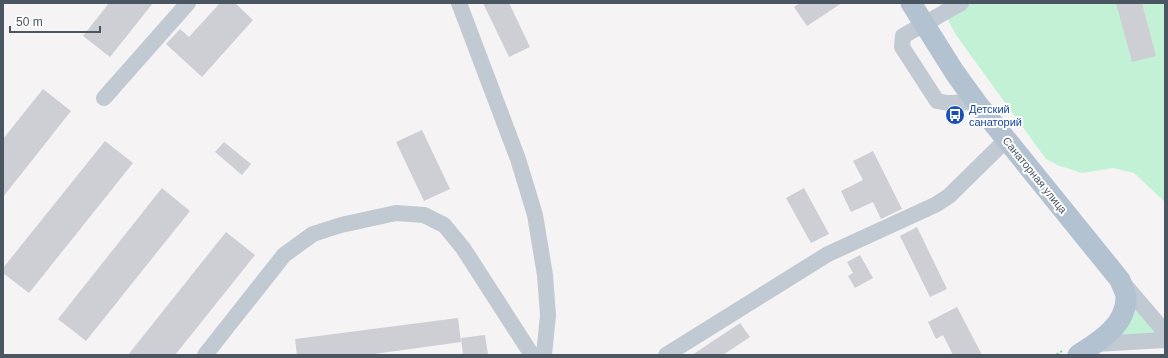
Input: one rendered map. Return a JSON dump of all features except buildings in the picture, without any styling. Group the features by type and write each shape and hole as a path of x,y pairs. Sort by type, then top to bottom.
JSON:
{"main road":[{"name":"Санаторная улица","path":"911,3 955,73 976,102 1120,280 1126,297 1123,314 1112,330 1083,350"}],"street":[{"path":"104,98 188,3"},
{"path":"459,3 518,159 535,215 545,275 548,315 544,355"},
{"path":"961,3 903,36 902,48 937,101 948,103 976,102"},
{"path":"666,355 828,254 935,205 949,196 1007,139"},
{"path":"205,355 284,255 313,234 341,225 396,213 424,215 444,225 463,248 532,355"},
{"path":"1120,280 1165,332"},
{"path":"1083,350 1165,340"}],"path":[{"path":"1056,355 1083,350"}],"green space":[{"path":"939,3 1165,3 1165,202 1134,173 1113,168 1082,173 1057,165 1046,159 956,35"},
{"path":"1135,307 1156,333 1120,335"}],"place":[{"name":"Детский санаторий","path":"955,115"}]}
